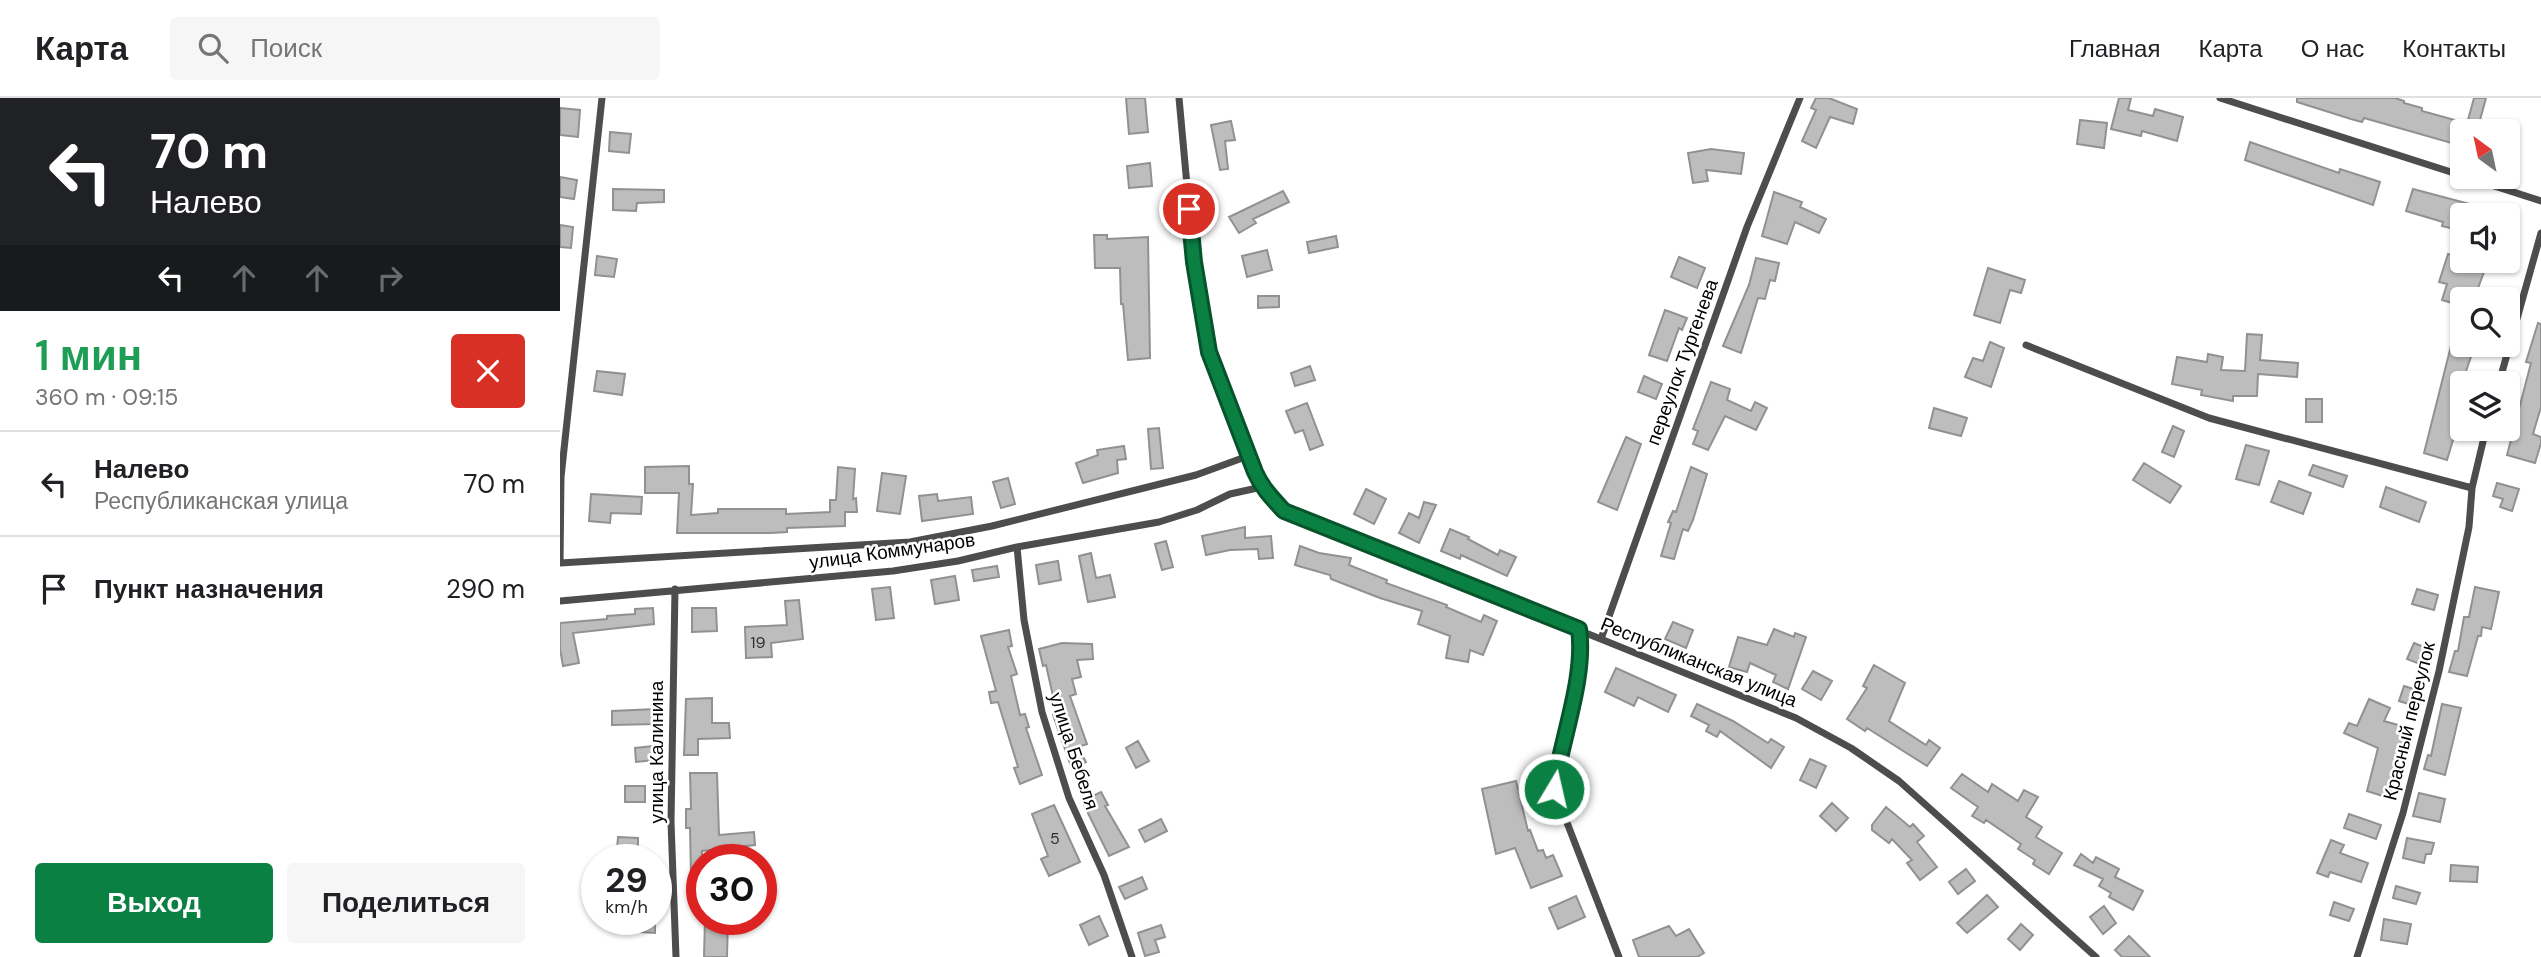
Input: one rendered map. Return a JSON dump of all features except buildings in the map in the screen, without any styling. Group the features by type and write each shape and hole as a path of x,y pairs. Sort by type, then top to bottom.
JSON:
{"street":[{"path":"560,563 561,477 602,98"},
{"name":"Республиканская улица","path":"1179,98 1194,262 1209,352 1262,487 1284,511 1796,718 1851,748 1899,781 2096,957"},
{"name":"переулок Тургенева","path":"1601,639 1747,227 1800,98"},
{"path":"2220,98 2541,201"},
{"path":"2502,371 2541,233"},
{"path":"2026,345 2209,418 2472,488"},
{"name":"Красный переулок","path":"2357,957 2403,813 2439,671 2469,527 2472,488 2483,441"},
{"name":"улица Коммунаров","path":"560,563 910,542 992,526 1196,475 1248,456"},
{"name":"улица Коммунаров","path":"560,601 893,571 958,561 1017,547 1159,522 1197,510 1230,494 1262,487"},
{"name":"улица Бебеля","path":"1017,547 1024,620 1042,712 1069,798 1104,875 1132,957"},
{"name":"улица Калинина","path":"675,589 671,821 676,957"},
{"path":"1579,629 1582,648 1559,752 1554,789 1619,957"}],"route":[{"path":"1189,209 1194,262 1209,352 1262,487 1284,511 1579,629 1582,648 1559,752 1554,789"}]}
